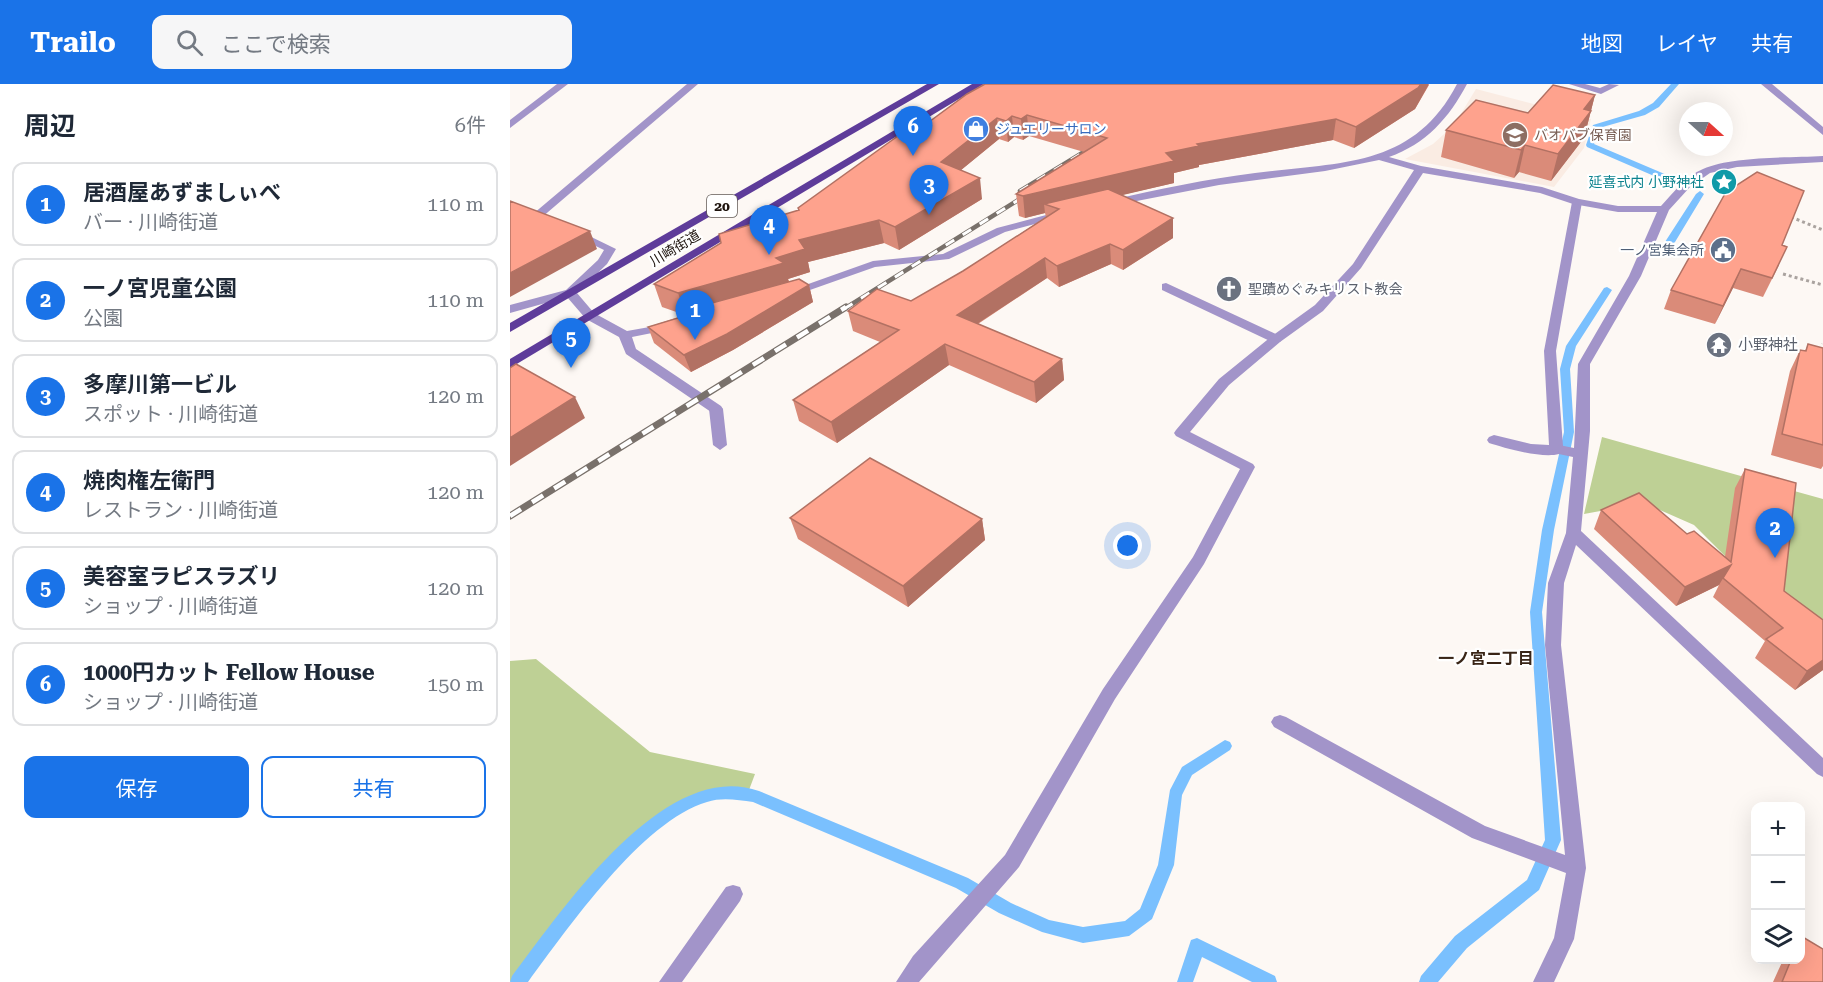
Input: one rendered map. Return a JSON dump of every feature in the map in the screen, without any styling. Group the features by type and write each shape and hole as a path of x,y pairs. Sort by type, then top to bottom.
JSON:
{"main road":[{"name":"川崎街道","path":"510,328 934,84"},
{"name":"川崎街道","path":"510,364 979,84"}],"street":[{"path":"510,125 563,84"},
{"path":"510,309 570,293 603,262 610,249 532,214 693,84"},
{"path":"1096,206 1178,187 1289,172 1342,168 1379,158 1434,126 1462,84"},
{"path":"1574,84 1601,91 1614,85"},
{"path":"1766,84 1823,132"},
{"path":"1379,158 1420,169 1542,190 1577,202 1618,209 1664,209"},
{"path":"1543,982 1564,939 1576,868 1553,645 1556,582 1573,533 1584,364 1635,276 1664,209 1686,185 1707,171 1737,164 1823,159"},
{"path":"906,982 920,963 1012,861 1109,694 1199,560 1248,467 1181,433 1224,382 1275,339 1319,308 1357,266 1420,169"},
{"path":"1558,449 1550,351 1577,202"},
{"path":"780,296 873,264 945,257 1001,230 1073,211"},
{"path":"1166,287 1275,339"},
{"path":"570,293 590,316 625,335 682,322"},
{"path":"625,335 630,351 716,409 720,445"},
{"path":"1494,440 1531,449 1558,449 1579,454"},
{"path":"1573,533 1823,769"},
{"path":"1280,722 1479,832 1576,868"},
{"path":"669,982 733,894"}],"path":[{"path":"1781,212 1823,230"},
{"path":"1783,274 1823,285"},
{"path":"1821,355 1823,344"}],"shaded area":[{"name":"バオバブ保育園","path":"1476,89 1591,119 1584,148 1554,187 1405,159 1433,144 1454,125"}],"green space":[{"path":"1602,437 1823,499 1823,631 1760,591 1694,525 1644,503 1584,514"},
{"path":"536,659 650,752 755,774 749,790 718,788 688,798 658,815 610,858 510,982 510,661"}],"building":[{"path":"985,84 1421,84 1356,127 1336,119 1197,144 1199,146 1166,153 1174,161 1023,196 1016,194 1107,138 1027,115 1021,119 1012,116 1006,121 997,118 941,162 980,178 895,227 879,220 799,240 805,249 776,258 784,263 678,293 654,284 721,243 719,234 799,210 798,208 909,128 918,130 967,94"},
{"path":"1553,85 1595,95 1584,109 1591,111 1558,154 1525,145 1521,150 1446,130 1476,100 1528,113"},
{"path":"1757,172 1804,191 1782,245 1787,247 1772,278 1741,269 1723,306 1671,290 1726,192"},
{"path":"1108,189 1173,218 1123,250 1110,244 1057,266 1045,258 957,315 1062,359 1034,382 945,344 831,422 793,400 899,330 848,311 877,289 911,301 963,271 1059,209 1044,204"},
{"path":"510,201 590,231 510,273"},
{"path":"799,279 809,285 727,334 684,355 648,327 708,309 701,306"},
{"path":"1808,344 1823,348 1823,445 1782,434 1800,350 1806,351"},
{"path":"516,364 575,397 510,438 510,368"},
{"path":"870,458 982,519 903,586 790,518"},
{"path":"1745,469 1796,483 1784,591 1823,620 1823,660 1807,671 1766,639 1783,628 1723,578 1731,565 1685,587 1601,510 1639,493 1687,534 1694,531 1731,562"},
{"path":"1805,938 1823,949 1823,982 1782,982 1789,964 1805,964"}],"waterway":[{"path":"1664,177 1590,145 1596,127 1642,113 1656,105 1675,84"},
{"path":"1670,242 1700,194"},
{"path":"1427,982 1461,942 1533,885 1553,840 1536,612 1548,530 1569,432 1565,369 1571,346 1607,290"},
{"path":"518,982 577,904 627,848 653,825 679,807 704,796 716,794 754,796 962,883 1005,908 1048,927 1083,935 1129,928 1146,914 1166,865 1175,795 1187,771 1225,746"},
{"path":"1185,982 1197,946 1269,982"}],"railway":[{"path":"1020,191 1097,144"},
{"path":"844,309 1031,192"},
{"path":"510,516 846,307"}],"place":[{"name":"ジュエリーサロン","path":"976,129"},
{"name":"バオバブ保育園","path":"1515,135"},
{"name":"1000円カット Fellow House","path":"913,156"},
{"name":"延喜式内 小野神社","path":"1724,182"},
{"name":"多摩川第一ビル","path":"929,215"},
{"name":"一ノ宮集会所","path":"1723,250"},
{"name":"焼肉権左衛門","path":"769,255"},
{"name":"聖蹟めぐみキリスト教会","path":"1229,289"},
{"name":"居酒屋あずましぃべ","path":"695,340"},
{"name":"小野神社","path":"1719,345"},
{"name":"美容室ラピスラズリ","path":"571,368"},
{"name":"一ノ宮児童公園","path":"1775,558"}],"district":[{"name":"一ノ宮二丁目","path":"1486,658"}]}
